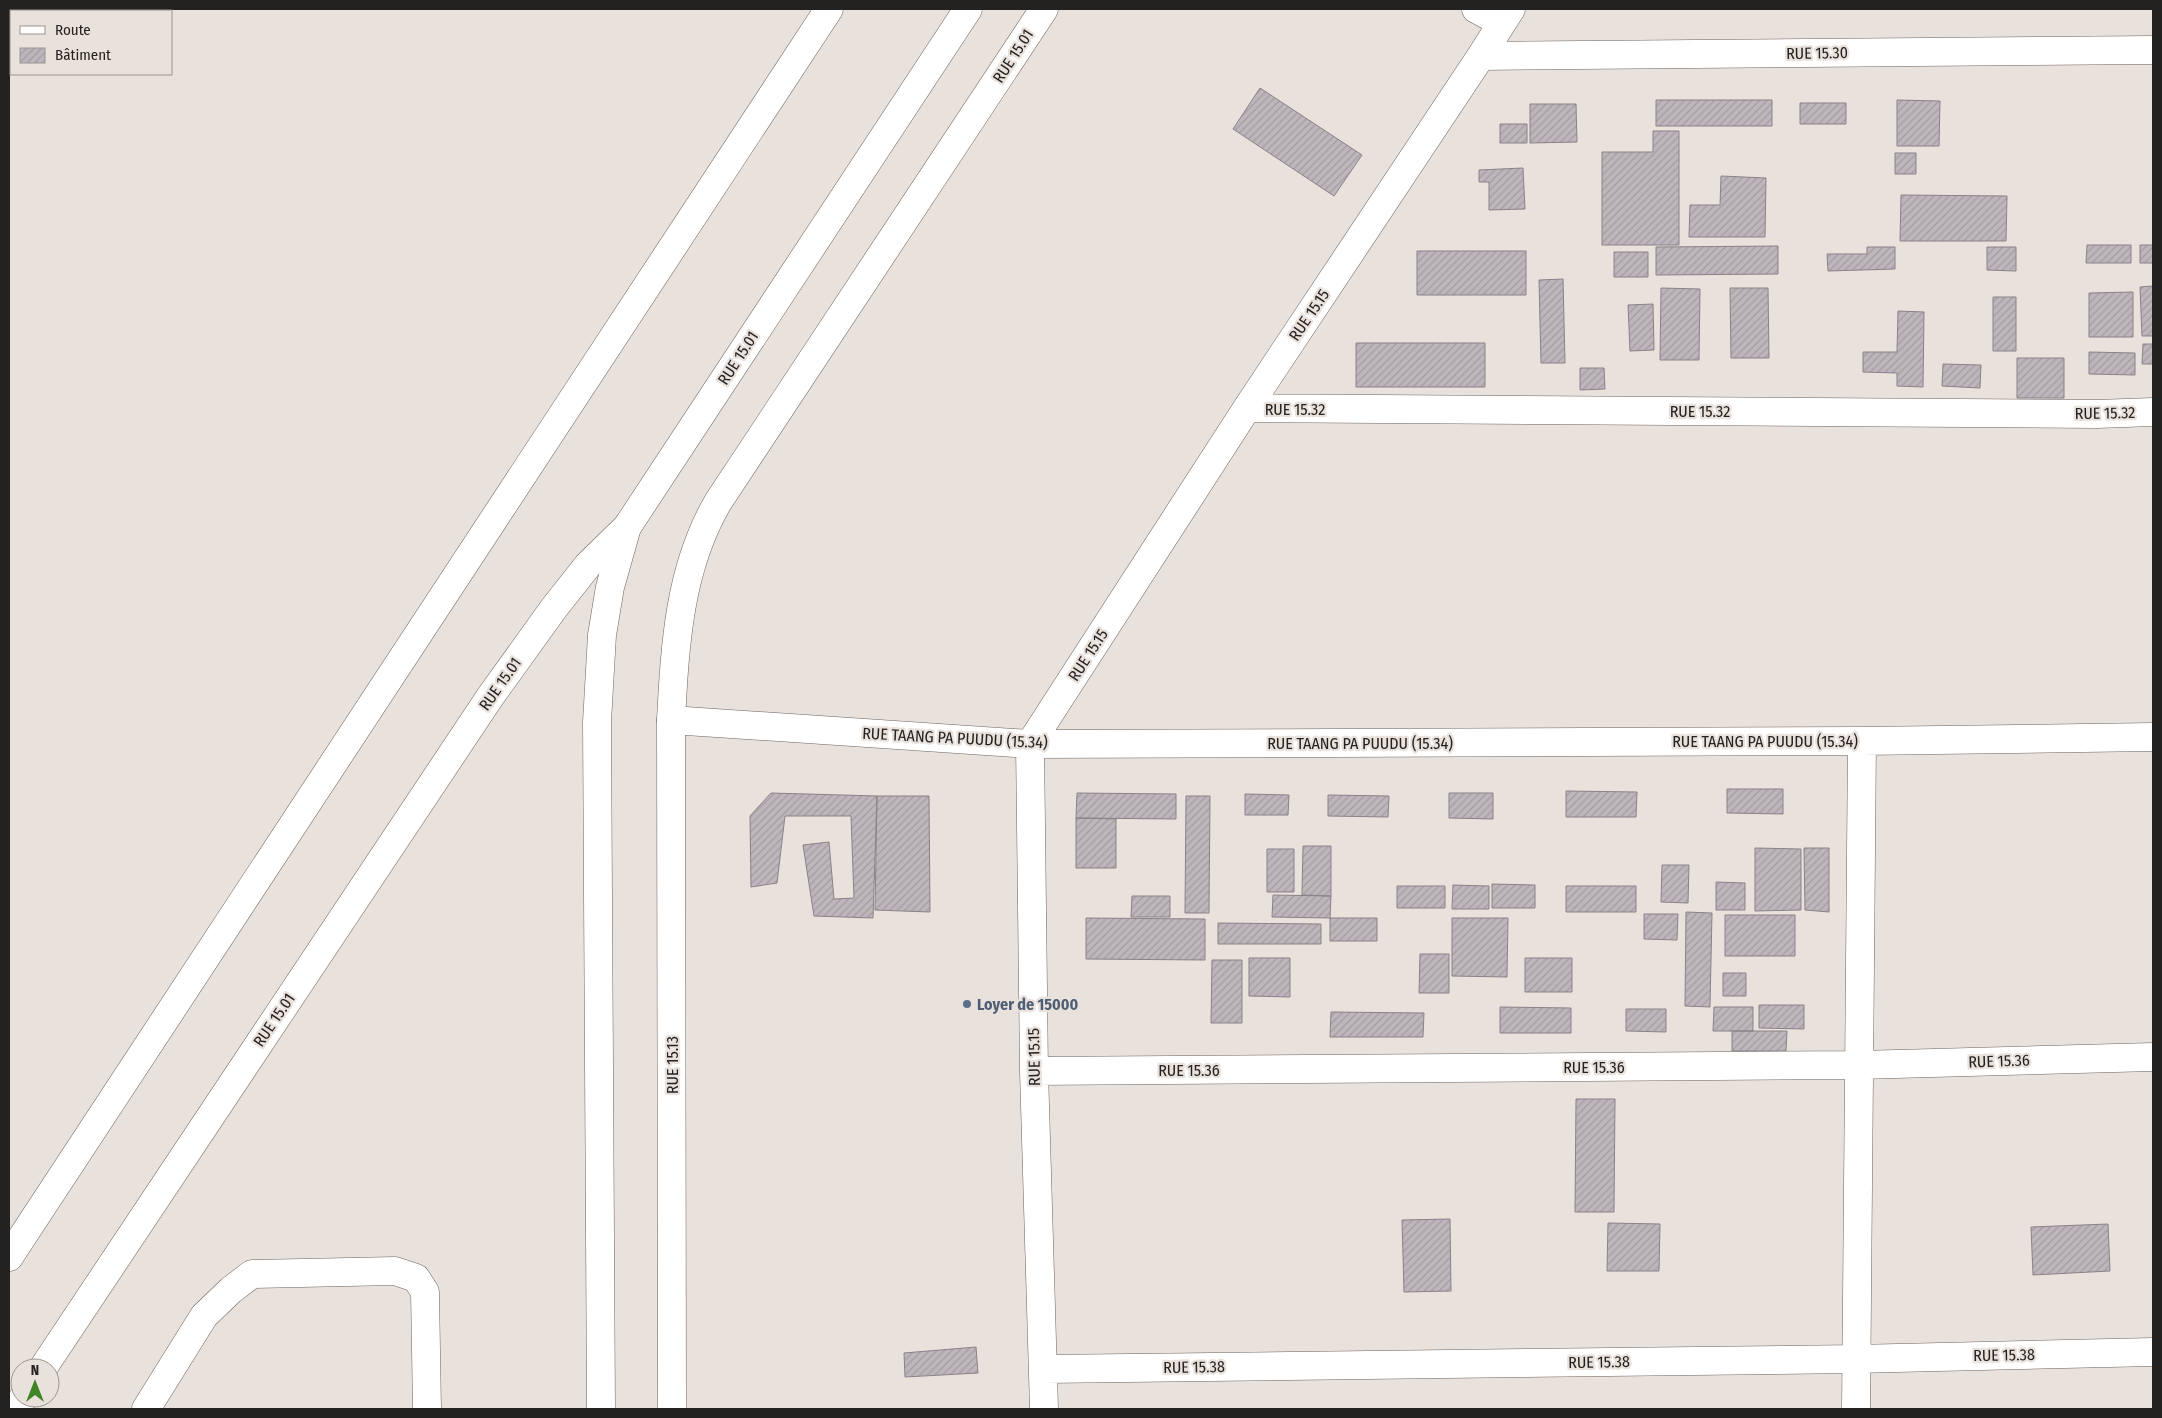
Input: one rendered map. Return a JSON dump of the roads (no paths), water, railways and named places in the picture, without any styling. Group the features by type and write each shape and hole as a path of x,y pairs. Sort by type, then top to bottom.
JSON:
{"street":[{"path":"9,1258 829,9"},
{"name":"RUE 15.01","path":"50,1358 490,697 554,608 588,565 627,527 968,9"},
{"name":"RUE 15.01","path":"671,720 678,617 696,550 706,523 718,502 1044,9"},
{"path":"1476,9 1506,16"},
{"name":"RUE 15.15","path":"1044,1409 1045,1368 1034,1071 1030,744 1247,408 1506,16"},
{"name":"RUE 15.30","path":"1481,56 2153,50"},
{"name":"RUE 15.32","path":"1247,408 2097,414 2153,412"},
{"path":"601,1409 597,722 602,635 610,587 627,527"},
{"name":"RUE TAANG PA PUUDU (15.34)","path":"671,720 1030,744 1862,741 2153,737"},
{"name":"RUE 15.13","path":"671,720 672,1409"},
{"path":"1856,1409 1862,741"},
{"name":"RUE 15.36","path":"1034,1071 1859,1065 2153,1057"},
{"path":"146,1409 204,1316 231,1290 252,1274 395,1271 416,1278 426,1292 427,1409"},
{"name":"RUE 15.38","path":"1045,1368 1855,1358 2153,1352"}],"place":[{"name":"Loyer de 15000","path":"967,1004"}]}
